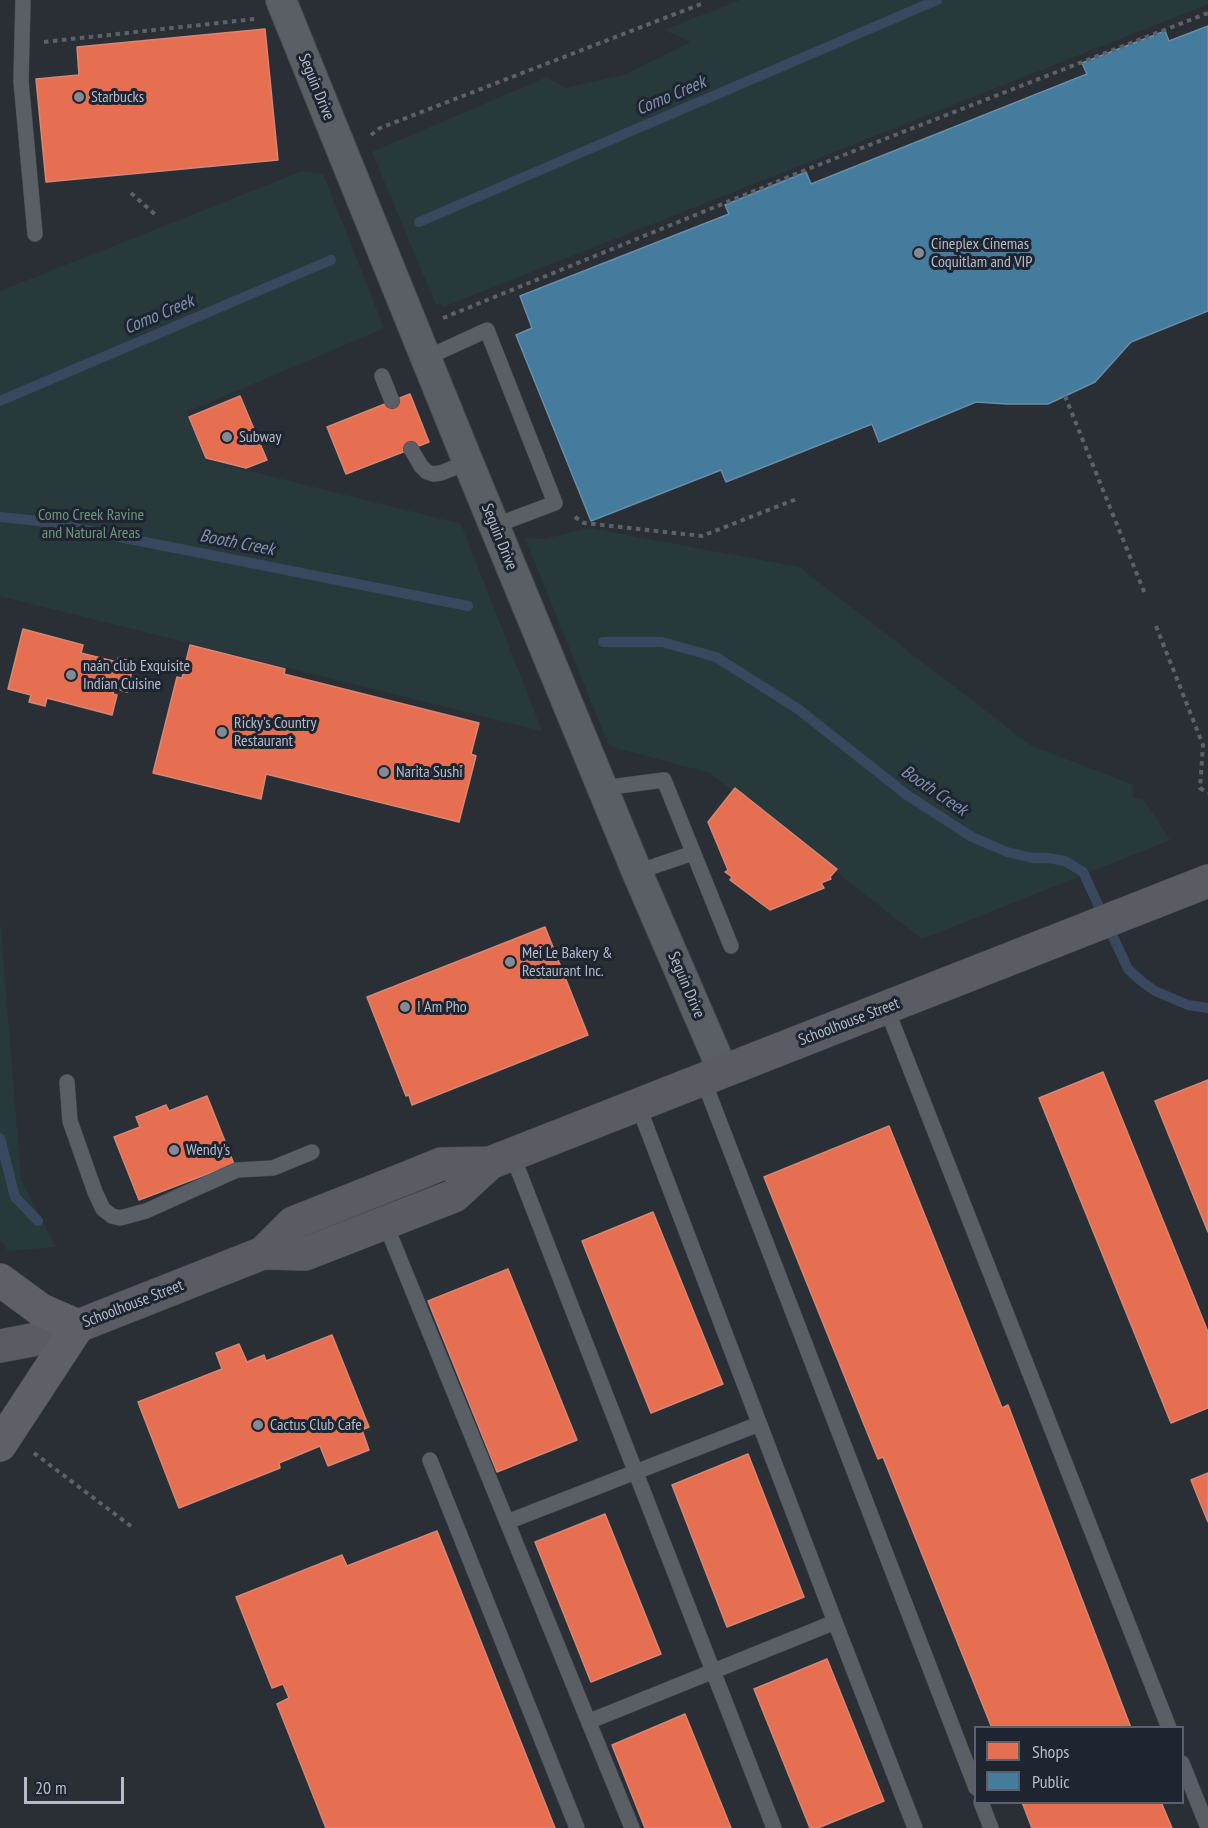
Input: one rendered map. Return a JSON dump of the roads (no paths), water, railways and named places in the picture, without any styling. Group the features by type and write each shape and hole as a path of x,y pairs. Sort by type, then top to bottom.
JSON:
{"main road":[{"name":"Schoolhouse Street","path":"263,1253 293,1223 441,1164 501,1158 1208,881"},
{"name":"Schoolhouse Street","path":"0,1346 32,1340 78,1326 263,1253 305,1254 454,1196 501,1158"},
{"path":"0,1280 41,1310 78,1326 14,1447"}],"street":[{"name":"Seguin Drive","path":"271,9 415,330 637,872 713,1075"}],"lane":[{"path":"23,0 21,81 35,234"},
{"path":"426,358 487,330 555,503 494,525"},
{"path":"382,376 392,401"},
{"path":"411,449 421,466 432,474 441,473 468,462"},
{"path":"603,788 664,780 730,946"},
{"path":"637,872 693,853"},
{"path":"886,1007 1168,1726"},
{"path":"713,1075 974,1785"},
{"path":"67,1082 70,1121 95,1192 103,1209 120,1218 146,1210 237,1170 273,1167 312,1152"},
{"path":"638,1105 912,1827"},
{"path":"501,1158 636,1472 774,1828"},
{"path":"385,1223 632,1828"},
{"path":"507,1522 759,1424"},
{"path":"430,1460 577,1828"},
{"path":"590,1721 835,1622"},
{"path":"1184,1768 1208,1828"},
{"path":"981,1804 991,1828"}],"waterway":[{"name":"Como Creek","path":"419,222 937,0"},
{"name":"Como Creek","path":"0,401 331,260"},
{"name":"Booth Creek","path":"0,517 39,521 468,606"},
{"name":"Booth Creek","path":"603,642 662,642 716,657 798,709 907,795 972,837 1007,852 1033,858 1065,861 1083,872 1128,969 1155,991 1188,1005 1208,1008"},
{"path":"0,1138 15,1197 38,1221"}],"place":[{"name":"Starbucks","path":"79,97"},
{"name":"Cineplex Cinemas Coquitlam and VIP","path":"919,253"},
{"name":"Subway","path":"227,437"},
{"name":"naán club Exquisite Indian Cuisine","path":"71,675"},
{"name":"Ricky's Country Restaurant","path":"222,732"},
{"name":"Narita Sushi","path":"384,772"},
{"name":"Mei Le Bakery & Restaurant Inc.","path":"510,962"},
{"name":"I Am Pho","path":"405,1007"},
{"name":"Wendy's","path":"174,1150"},
{"name":"Cactus Club Cafe","path":"258,1425"}],"park label":[{"name":"Como Creek Ravine and Natural Areas","path":"91,524"}]}
